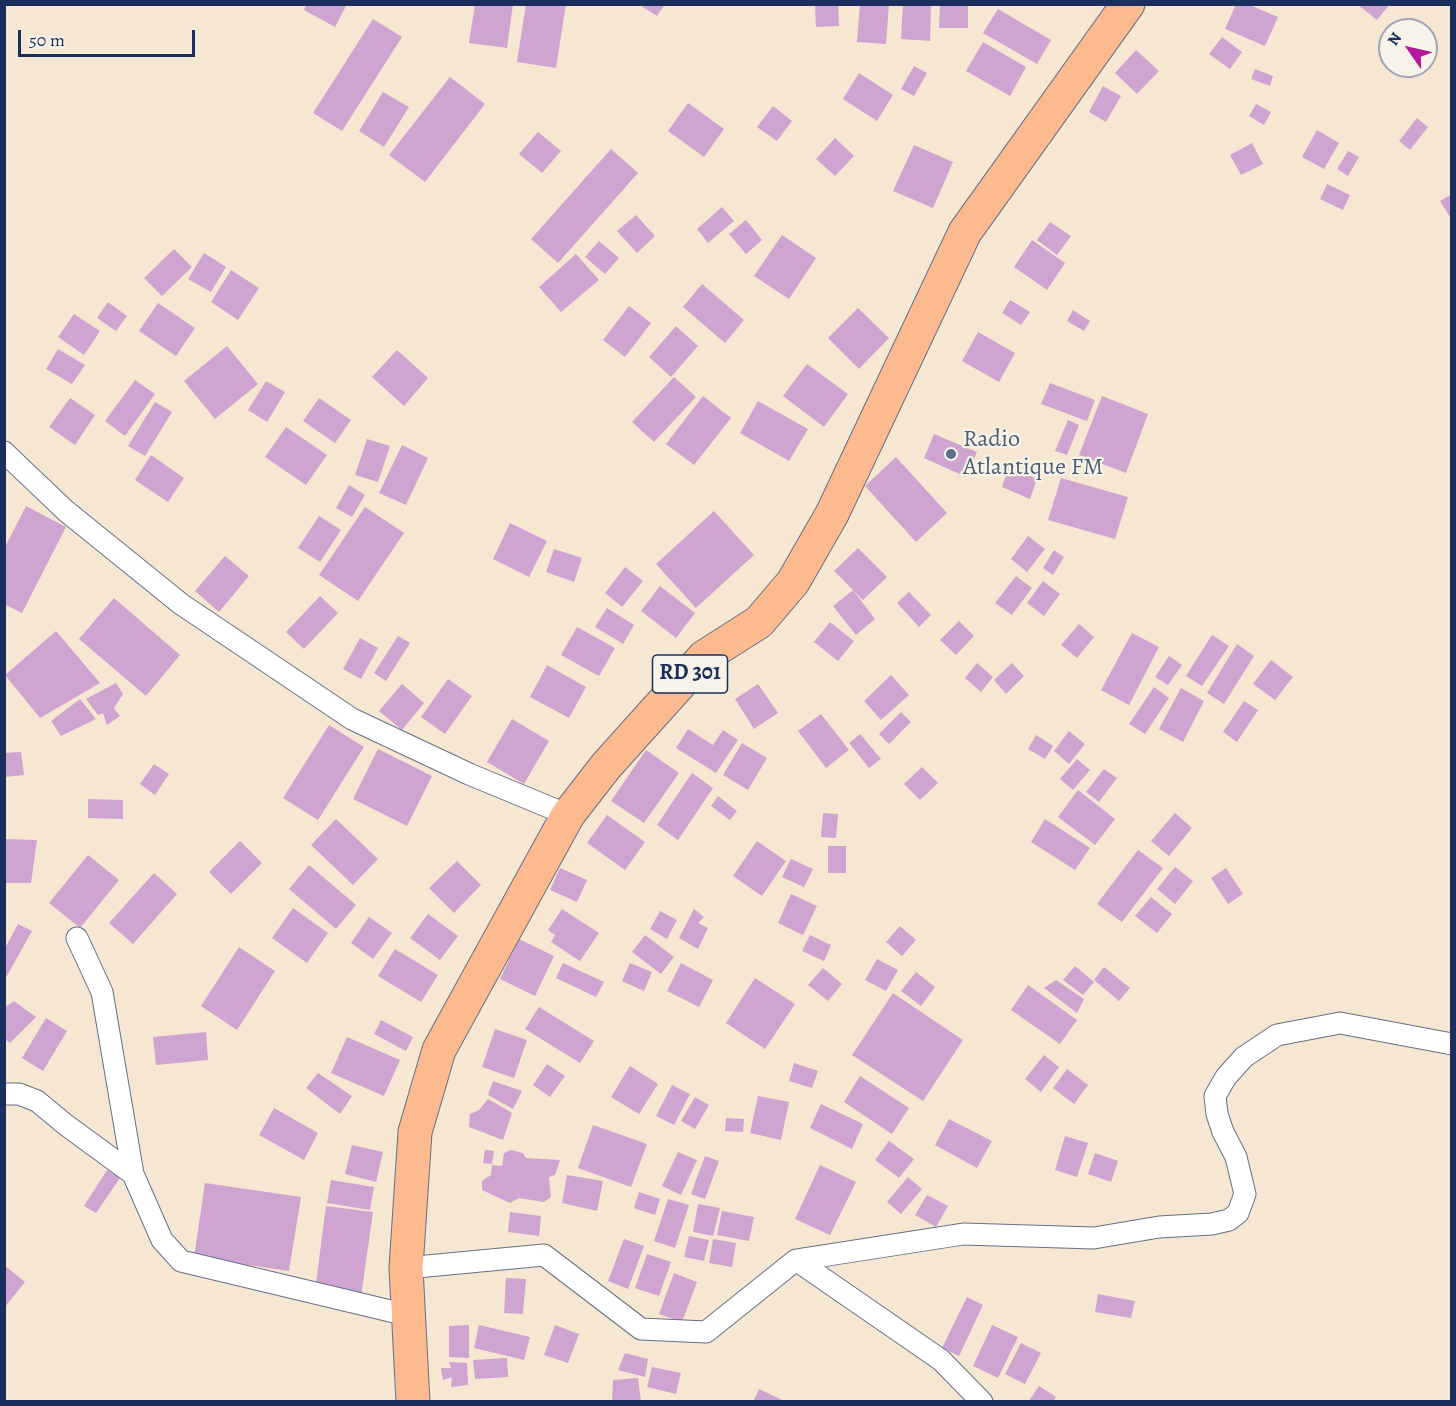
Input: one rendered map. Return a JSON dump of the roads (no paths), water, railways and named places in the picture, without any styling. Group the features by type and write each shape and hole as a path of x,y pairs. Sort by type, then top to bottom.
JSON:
{"main road":[{"name":"RD 301","path":"413,1401 406,1268 415,1132 439,1050 568,815 606,766 704,657 759,622 793,582 832,514 965,232 1128,4"}],"street":[{"path":"4,452 66,511 182,604 342,712 470,774 568,815"},
{"path":"77,938 102,993 133,1174 162,1240 181,1262 407,1316"},
{"path":"406,1268 544,1256 641,1329 706,1332 796,1260 963,1234 1094,1238 1159,1227 1212,1224 1229,1220 1238,1213 1245,1194 1236,1157 1222,1132 1215,1096 1226,1077 1244,1057 1277,1035 1340,1023 1452,1044"},
{"path":"4,1094 19,1094 38,1101 66,1125 133,1174"},
{"path":"796,1260 941,1360 982,1401"}],"place":[{"name":"Radio Atlantique FM","path":"951,454"}]}
